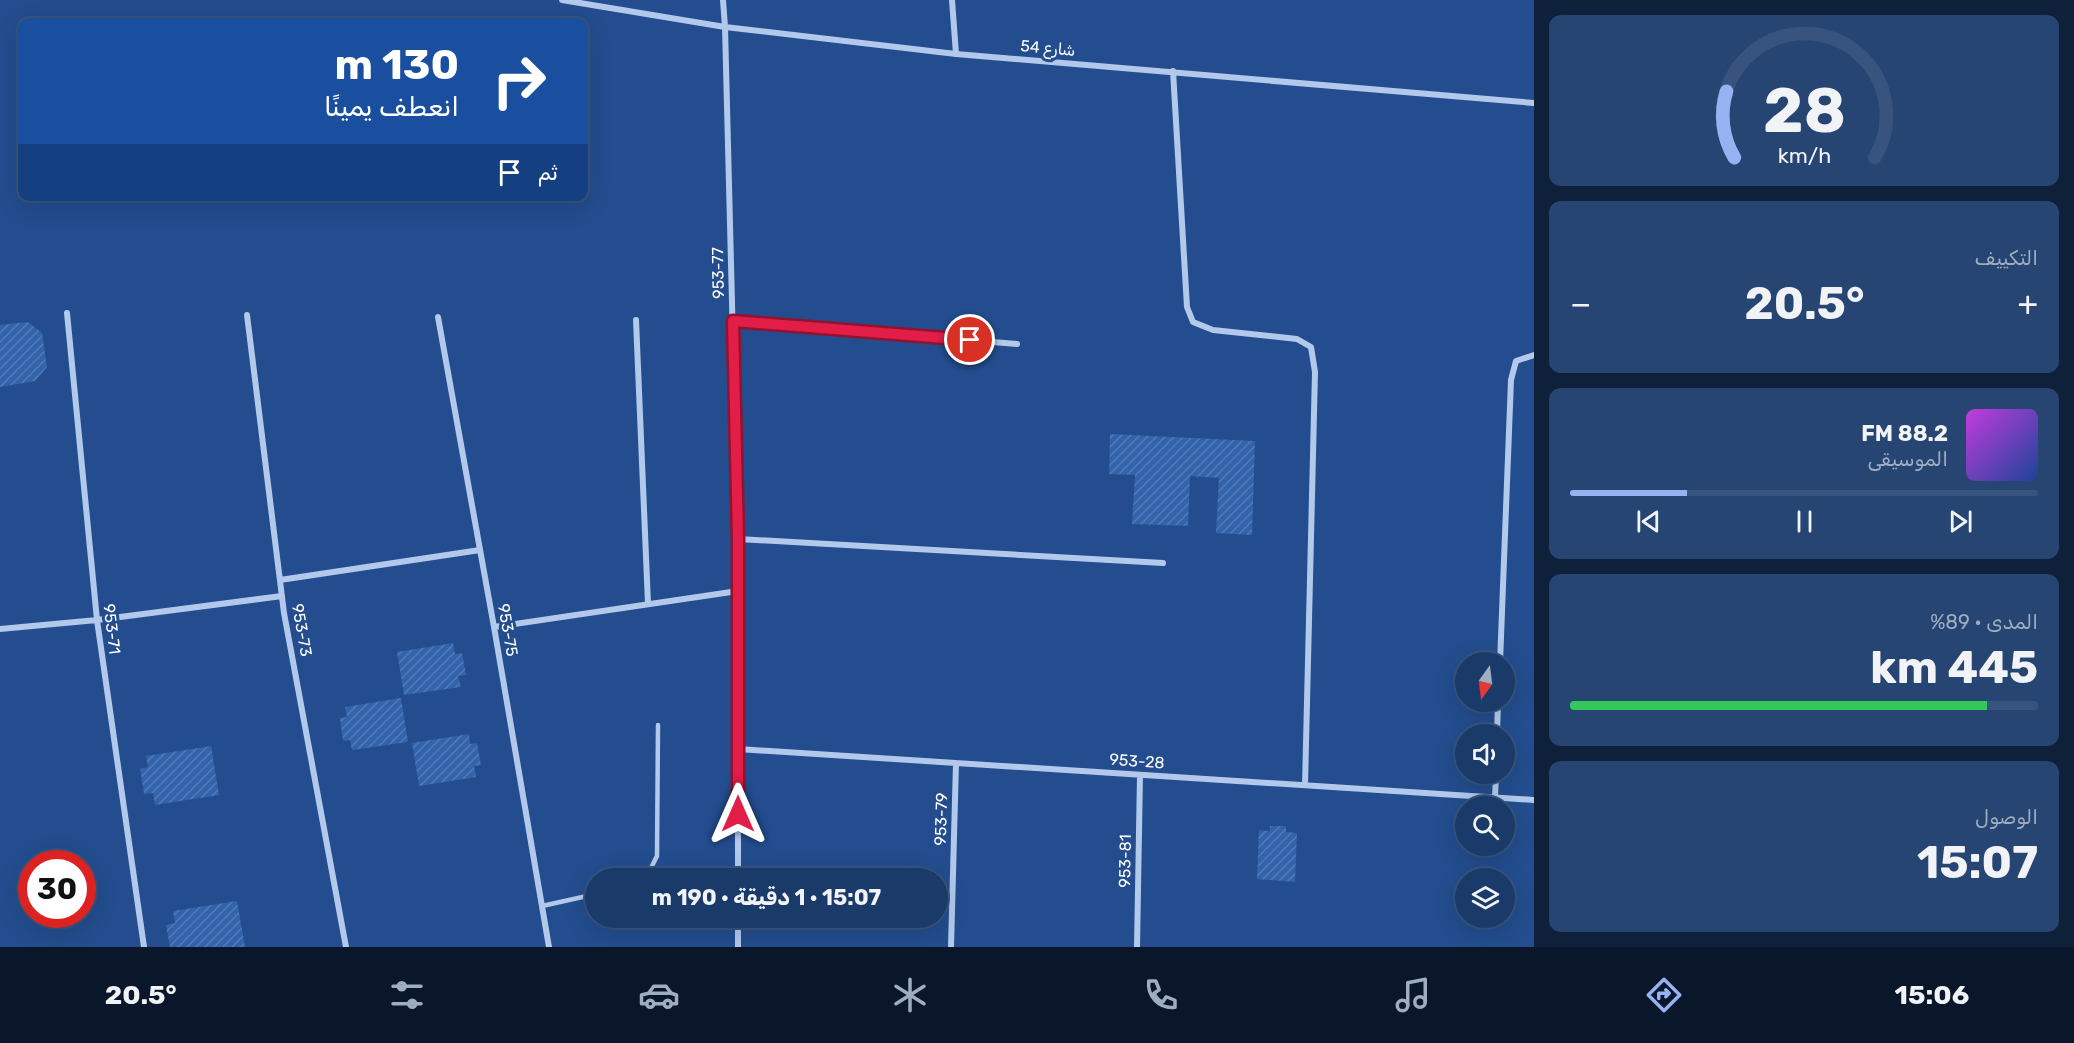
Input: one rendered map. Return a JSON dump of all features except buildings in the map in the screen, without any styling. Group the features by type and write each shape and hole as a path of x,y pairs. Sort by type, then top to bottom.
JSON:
{"street":[{"name":"شارع 54","path":"562,0 725,27 956,54 1534,103"},
{"name":"953-77","path":"723,0 738,539 738,868"},
{"path":"952,0 956,54"},
{"path":"1173,71 1187,307 1193,322 1213,330 1297,339 1311,347 1315,372 1305,785"},
{"name":"953-71","path":"67,313 97,620 144,947"},
{"name":"953-73","path":"247,315 282,596 345,947"},
{"name":"953-75","path":"438,317 549,947"},
{"path":"636,320 648,604"},
{"path":"733,321 1017,344"},
{"path":"1500,652 1511,380 1516,361 1534,355"},
{"path":"738,539 1163,563"},
{"path":"280,580 480,550"},
{"path":"494,627 738,591"},
{"path":"0,628 97,620 282,596"},
{"name":"953-28","path":"738,749 1466,796"},
{"name":"953-79","path":"951,947 956,763"},
{"name":"953-81","path":"1137,947 1140,775"},
{"name":"953-28","path":"1515,799 1534,800"},
{"path":"738,928 738,947"}],"lane":[{"path":"651,868 657,855 658,725"},
{"path":"542,906 585,896"}],"route":[{"path":"738,814 738,539 733,321 970,340"}]}
